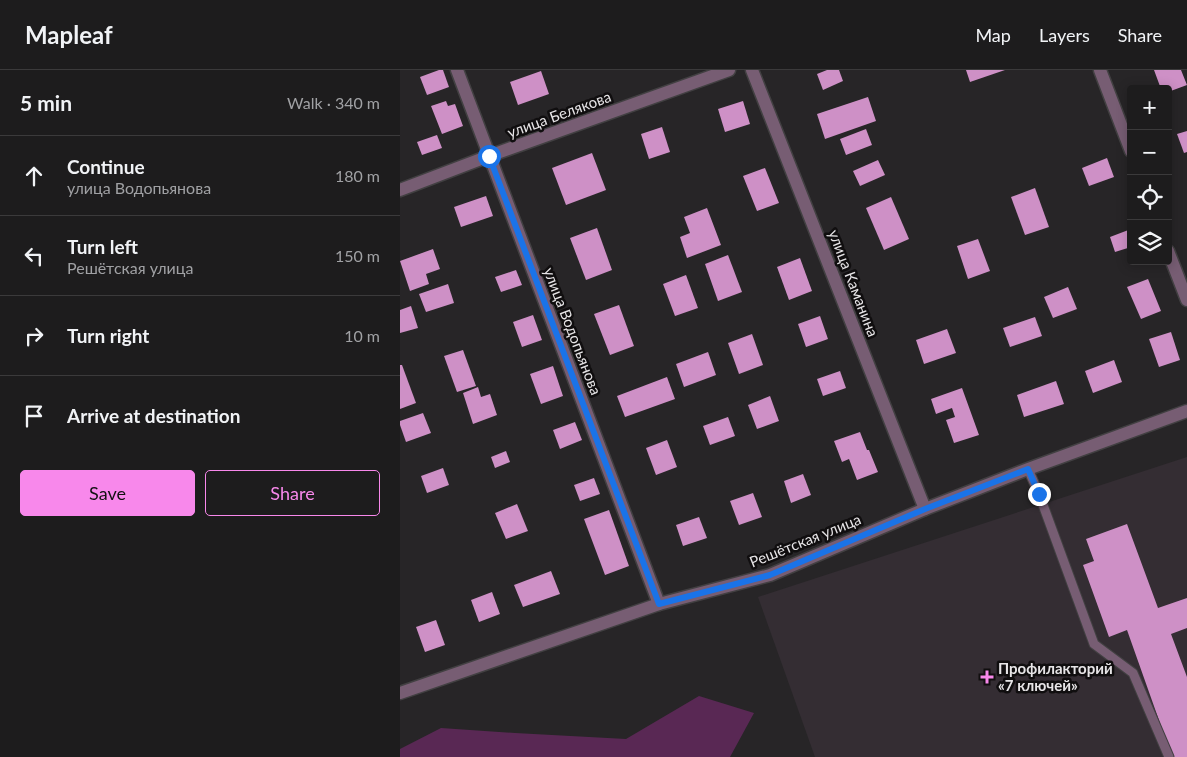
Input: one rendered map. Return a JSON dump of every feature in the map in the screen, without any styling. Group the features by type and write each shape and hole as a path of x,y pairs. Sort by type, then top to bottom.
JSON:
{"street":[{"name":"улица Водопьянова","path":"457,70 659,604"},
{"name":"улица Белякова","path":"400,190 729,70"},
{"name":"улица Каманина","path":"752,70 925,509"},
{"path":"1100,70 1127,141"},
{"path":"1172,261 1187,300"},
{"name":"Решётская улица","path":"400,693 659,604 770,575 925,509 1187,411"}],"lane":[{"path":"1028,469 1094,644 1133,674 1169,757"}],"shaded area":[{"name":"Профилакторий «7 ключей»","path":"1187,457 1187,757 815,757 758,597"},
{"path":"699,696 754,713 730,757 400,757 400,749 441,728 626,739"}],"building":[{"path":"443,70 449,87 427,95 420,77"},
{"path":"827,70 839,70 843,81 823,90 817,74"},
{"path":"966,70 1005,70 970,82"},
{"path":"1154,70 1181,70 1187,85 1172,91 1172,85 1160,85"},
{"path":"541,71 549,94 518,105 510,82"},
{"path":"868,97 876,121 825,139 817,114"},
{"path":"446,101 448,106 455,104 463,126 442,134 431,106"},
{"path":"743,101 750,124 725,132 718,109"},
{"path":"662,127 670,152 649,159 641,134"},
{"path":"866,129 872,145 846,155 840,139"},
{"path":"1187,131 1187,152 1184,153 1177,134"},
{"path":"437,135 442,148 422,155 417,142"},
{"path":"592,153 606,190 566,205 552,168"},
{"path":"1107,158 1114,177 1089,186 1082,168"},
{"path":"878,160 885,175 860,186 853,171"},
{"path":"765,168 779,203 757,211 743,176"},
{"path":"1035,188 1049,227 1025,235 1011,197"},
{"path":"486,196 493,216 461,227 454,207"},
{"path":"891,197 909,239 884,250 866,208"},
{"path":"707,208 721,245 687,258 680,237 690,233 684,217"},
{"path":"597,228 612,270 586,280 570,238"},
{"path":"1127,231 1127,248 1115,252 1110,237"},
{"path":"978,239 990,271 968,279 957,246"},
{"path":"433,249 440,269 426,274 429,284 410,291 400,261"},
{"path":"728,255 742,292 718,301 705,264"},
{"path":"800,258 812,291 789,300 777,267"},
{"path":"516,270 522,285 501,292 495,277"},
{"path":"686,275 698,308 675,316 663,284"},
{"path":"1148,279 1161,311 1141,319 1127,287"},
{"path":"448,284 454,303 426,312 419,294"},
{"path":"1068,287 1077,309 1053,318 1044,297"},
{"path":"619,305 634,346 610,355 594,314"},
{"path":"411,306 418,328 400,333 400,310"},
{"path":"533,315 542,340 522,347 513,322"},
{"path":"820,316 828,339 806,347 798,324"},
{"path":"1035,317 1042,336 1010,347 1003,328"},
{"path":"947,329 956,353 924,364 916,340"},
{"path":"1171,332 1180,360 1159,367 1149,339"},
{"path":"752,334 763,365 739,374 728,343"},
{"path":"463,350 476,386 457,392 444,356"},
{"path":"708,352 716,375 684,387 676,364"},
{"path":"1114,360 1122,382 1093,393 1085,371"},
{"path":"400,365 402,365 416,403 400,409"},
{"path":"553,366 563,396 541,404 530,374"},
{"path":"840,371 846,388 823,396 817,379"},
{"path":"667,377 675,399 625,417 617,396"},
{"path":"1056,381 1064,404 1024,417 1017,395"},
{"path":"478,387 481,397 490,394 497,415 473,424 463,393"},
{"path":"962,388 979,435 954,443 946,420 955,417 952,408 936,414 931,399"},
{"path":"770,396 779,421 757,429 748,405"},
{"path":"423,413 431,433 406,442 400,421"},
{"path":"728,417 735,436 710,445 703,426"},
{"path":"575,422 582,440 560,449 553,430"},
{"path":"860,432 878,472 857,480 849,459 842,462 834,441"},
{"path":"667,440 677,467 656,475 646,448"},
{"path":"506,451 510,462 495,468 491,457"},
{"path":"443,468 449,485 427,493 421,476"},
{"path":"803,474 811,495 791,503 784,481"},
{"path":"594,478 600,494 580,501 574,485"},
{"path":"753,493 762,517 739,525 730,501"},
{"path":"517,504 528,531 506,539 495,513"},
{"path":"609,510 629,566 605,575 584,519"},
{"path":"699,517 707,538 683,546 676,525"},
{"path":"1127,524 1158,608 1187,598 1187,628 1171,634 1187,677 1187,757 1172,757 1127,630 1109,637 1083,565 1094,561 1086,539"},
{"path":"551,571 560,594 523,607 514,585"},
{"path":"492,592 500,614 479,622 471,600"},
{"path":"436,620 445,645 425,652 416,627"}],"place":[{"name":"Профилакторий «7 ключей»","path":"987,677"}],"route":[{"path":"489,156 659,604 770,575 925,509 1028,469 1039,494"}]}
